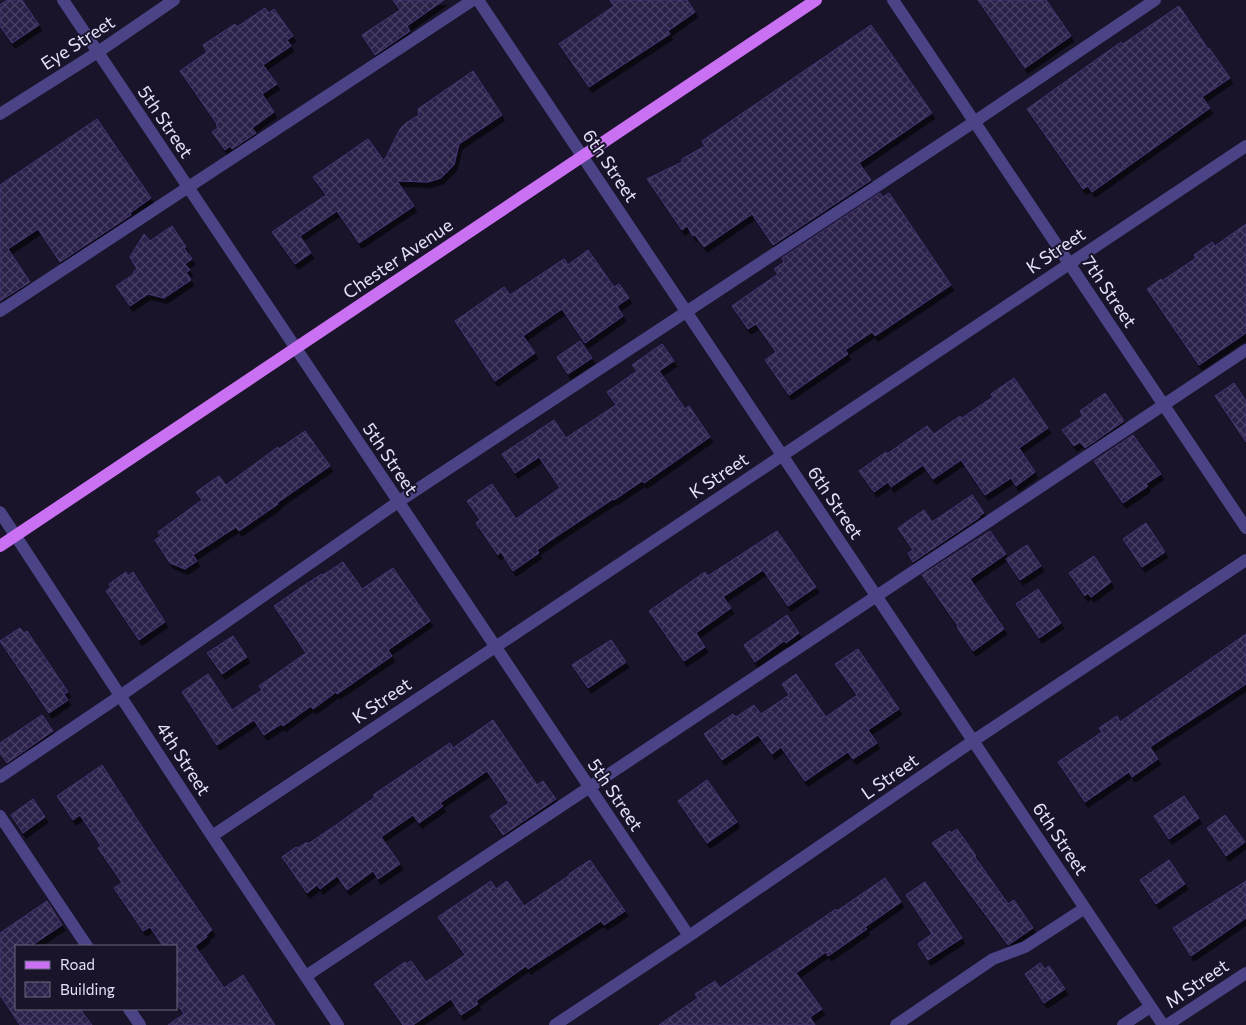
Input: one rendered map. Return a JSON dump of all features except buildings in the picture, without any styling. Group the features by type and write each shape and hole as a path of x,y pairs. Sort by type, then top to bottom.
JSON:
{"main road":[{"name":"Chester Avenue","path":"0,546 816,0"}],"street":[{"name":"5th Street","path":"63,0 688,936"},
{"name":"Eye Street","path":"0,114 98,52 174,0"},
{"path":"0,311 473,0"},
{"name":"6th Street","path":"478,0 1163,1025"},
{"name":"7th Street","path":"893,0 1246,528"},
{"path":"0,777 120,696 398,502 974,122 1155,0"},
{"name":"K Street","path":"212,836 1246,146"},
{"path":"306,976 1246,350"},
{"name":"4th Street","path":"0,512 338,1025"},
{"name":"L Street","path":"555,1025 973,741 1246,560"},
{"path":"0,816 86,945"},
{"path":"896,1025 993,958 1025,947 1085,908"},
{"name":"M Street","path":"1167,1025 1246,972"},
{"path":"1124,1025 1150,1007"},
{"path":"130,1010 140,1025"}]}
